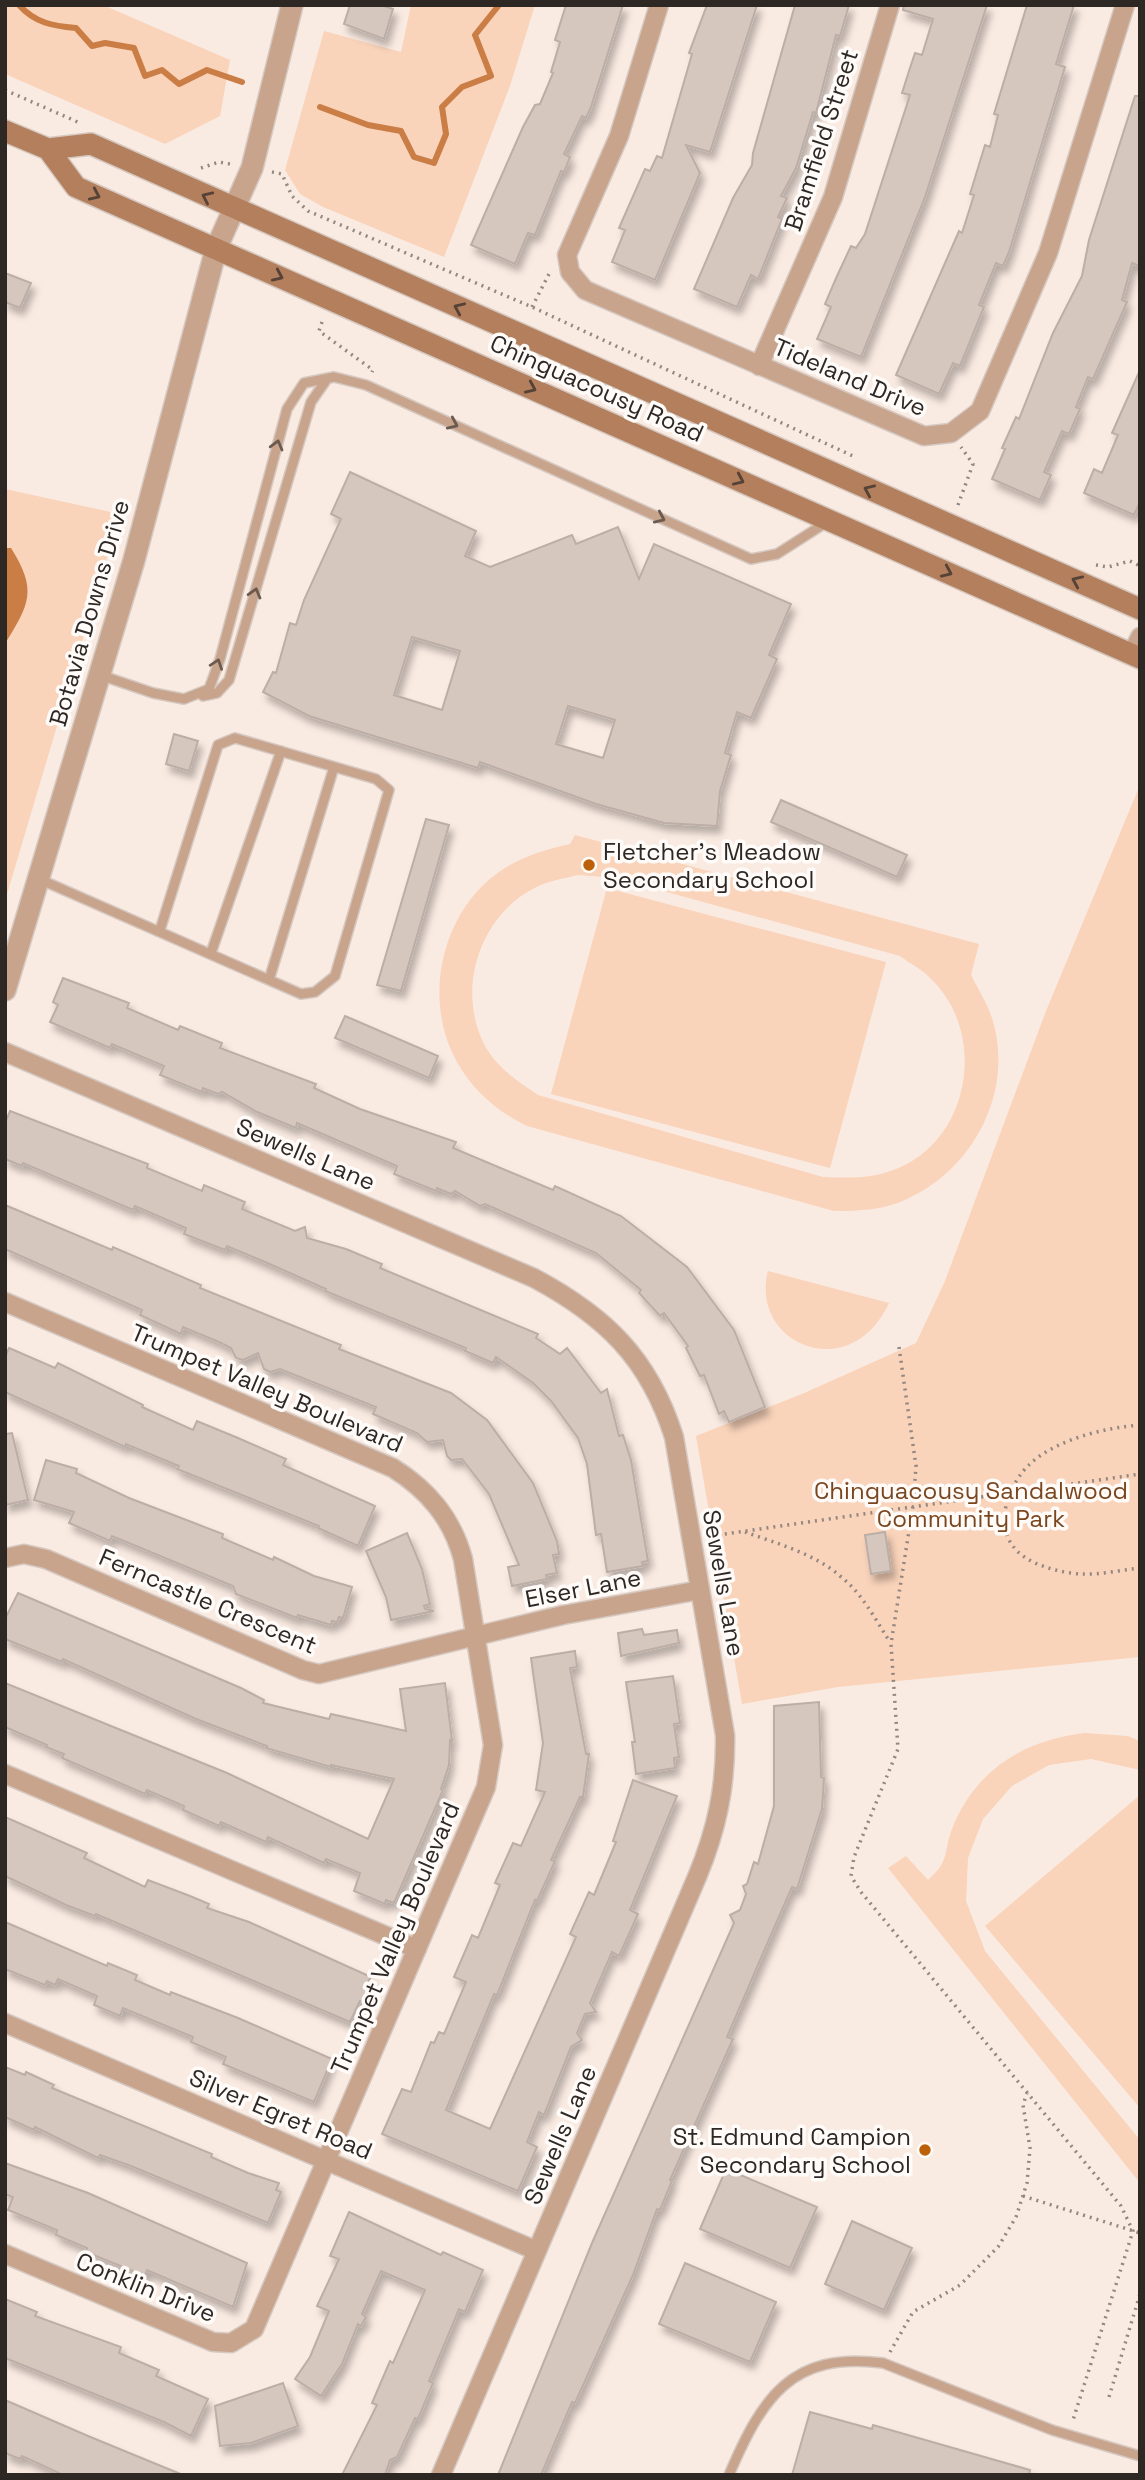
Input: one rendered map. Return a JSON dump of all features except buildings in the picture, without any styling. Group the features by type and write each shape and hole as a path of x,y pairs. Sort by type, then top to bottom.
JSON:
{"main road":[{"name":"Chinguacousy Road","path":"5,131 48,149 91,144 1140,609"},
{"name":"Chinguacousy Road","path":"48,149 76,187 830,520 1137,650"}],"street":[{"name":"Botavia Downs Drive","path":"5,990 134,560 216,248 252,168 292,5"},
{"path":"569,264 567,256 619,136 659,5"},
{"name":"Bramfield Street","path":"760,366 833,197 890,5"},
{"name":"Tideland Drive","path":"569,264 570,272 584,290 924,436 951,433 980,411 1048,253 1125,5"},
{"name":"Sewells Lane","path":"5,1052 534,1278 570,1297 600,1319 647,1375 666,1414 678,1460 725,1735 726,1768 717,1823 697,1877 441,2475"},
{"name":"Trumpet Valley Boulevard","path":"5,1302 393,1468 427,1491 459,1545 493,1745 492,1767 486,1787 326,2161"},
{"name":"Ferncastle Crescent","path":"5,1558 24,1554 46,1559 280,1660 319,1674 476,1636"},
{"name":"Elser Lane","path":"476,1636 563,1615 700,1590"},
{"path":"5,1774 417,1949"},
{"name":"Silver Egret Road","path":"5,2023 537,2251"},
{"name":"Conklin Drive","path":"5,2254 193,2335 213,2342 231,2343 254,2329 326,2161"}],"lane":[{"path":"184,699 209,689 220,659 287,409 304,383 334,377 366,385 751,559 777,554 830,520"},
{"path":"99,674 153,694 184,699 217,693 229,680 311,402 327,379"},
{"path":"39,880 160,930 301,994 315,992 335,976 389,790 376,779 235,738 218,745 160,930"},
{"path":"211,953 281,751"},
{"path":"270,979 334,767"},
{"path":"729,2475 762,2408 798,2374 831,2362 883,2363 1068,2435 1140,2456"}],"path":[{"path":"282,174 292,196 308,211 532,307 858,458"},
{"path":"532,307 548,273 569,264"},
{"path":"322,322 319,331 373,370 366,385"},
{"path":"951,433 973,464 958,505"},
{"path":"946,499 971,510"},
{"path":"1083,559 1108,567 1130,561 1140,566"},
{"path":"899,1347 915,1452 913,1506 891,1644 898,1749 854,1857 851,1876 861,1892 1121,2206 1133,2231 1068,2435"},
{"path":"1140,1425 1112,1427 1055,1447 1029,1464 1009,1493 1003,1524 1013,1547 1036,1563 1081,1574 1140,1567"},
{"path":"711,1536 1140,1474"},
{"path":"743,1531 791,1549 840,1575 865,1602 891,1644"},
{"path":"883,2363 913,2312 960,2285 998,2247 1016,2217 1023,2196 1030,2148 1023,2105 1027,2092"},
{"path":"1023,2196 1140,2233"},
{"path":"1109,2397 1140,2294"}],"green space":[{"path":"5,5 103,5 230,60 220,116 165,144 5,74"},
{"path":"411,5 535,5 510,86 444,257 323,207 300,194 285,170 324,31 401,52"},
{"path":"5,489 120,514 5,901"},
{"name":"Chinguacousy Sandalwood Community Park","path":"1140,785 1140,1657 838,1687 742,1704 696,1436 802,1394 916,1343 945,1281 1046,1011"},
{"path":"575,835 979,944 971,975 992,1018 998,1045 998,1072 993,1099 969,1148 952,1168 931,1186 907,1199 880,1208 834,1211 527,1126 496,1107 463,1073 446,1037 440,1010 444,956 453,930 466,906 483,885 521,859 570,844","holes":["578,875 616,878 900,956 923,972 948,1001 960,1027 965,1055 963,1083 955,1110 941,1135 921,1155 896,1169 860,1177 823,1177 538,1095 515,1079 489,1052 476,1022 472,998 474,975 489,931 503,912 520,897 541,885"]},
{"path":"607,888 886,962 830,1168 551,1094"},
{"path":"768,1271 889,1303 872,1329 851,1344 829,1349 807,1346 788,1335 773,1319 766,1297"},
{"path":"1085,1733 1128,1736 1140,1741 1140,1770 1091,1759 1049,1765 1012,1786 983,1819 968,1858 966,1901 985,1951 1140,2140 1140,2183 888,1868 906,1856 928,1880 943,1862 952,1829 962,1808 988,1775 1022,1751 1063,1737"},
{"path":"1140,1795 1140,2108 985,1926"}],"shaded area":[{"path":"5,548 11,548 25,576 27,597 20,618 5,644"}],"waterway":[{"path":"19,5 31,16 45,22 76,28 92,46 105,43 134,48 145,76 162,70 179,84 207,70 242,82"},
{"path":"320,107 368,125 401,131 414,157 434,163 446,134 442,107 462,87 491,76 475,35 499,5"}],"place":[{"name":"Fletcher's Meadow Secondary School","path":"589,865"},
{"name":"St. Edmund Campion Secondary School","path":"925,2150"}]}
